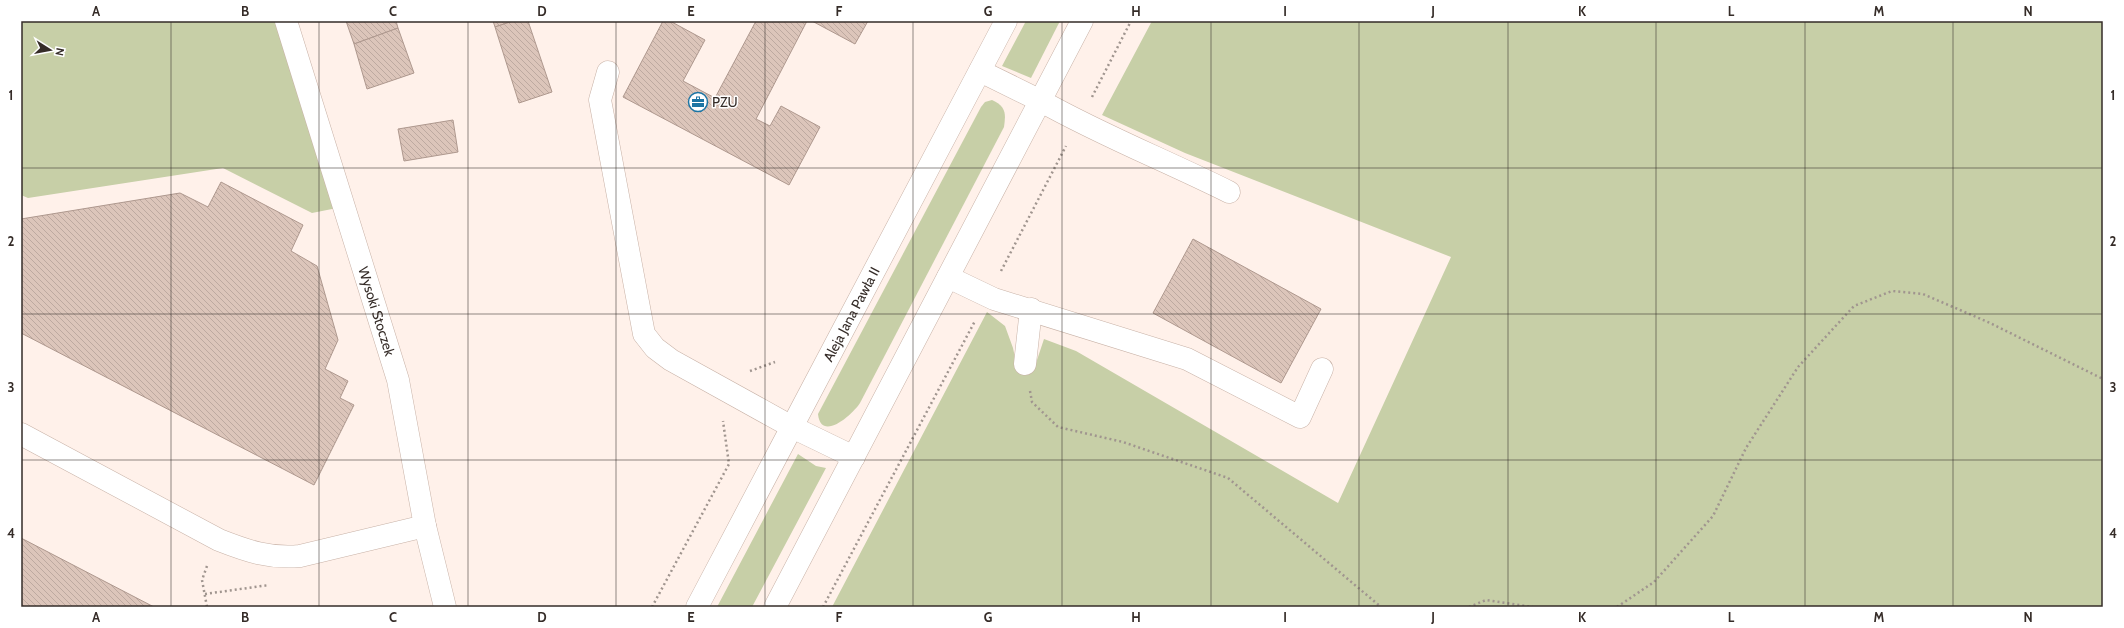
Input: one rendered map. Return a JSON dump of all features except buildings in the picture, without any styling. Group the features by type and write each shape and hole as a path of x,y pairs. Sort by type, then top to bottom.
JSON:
{"main road":[{"name":"Wysoki Stoczek","path":"286,21 398,380 425,526 445,607"},
{"name":"Aleja Jana Pawła II","path":"697,607 1006,21"},
{"path":"774,607 1082,21"},
{"path":"980,71 1041,101 1078,122 1178,166 1229,192"},
{"path":"608,72 600,100 644,334 655,348 670,360 736,394 792,427 854,457"},
{"path":"948,277 988,296 1187,358 1300,417 1322,369"},
{"path":"1025,364 1030,309"},
{"path":"21,434 218,540 247,551 280,558 300,556 425,526"}],"path":[{"path":"823,607 988,296 1131,21"},
{"path":"1617,607 1654,582 1713,516 1746,448 1798,367 1854,306 1892,291 1923,294 1990,323 2103,379"},
{"path":"652,607 729,464 722,422 747,372 775,362"},
{"path":"1025,364 1032,402 1058,427 1123,442 1228,478 1381,607"},
{"path":"207,607 202,580 218,540"},
{"path":"1470,607 1486,600 1533,607"}],"green space":[{"path":"21,21 283,21 337,208 312,213 223,168 28,198 21,195"},
{"path":"1026,21 1060,21 1031,78 1002,66"},
{"path":"1152,21 2103,21 2103,607 832,607 987,312 1005,326 1013,348 1016,362 1035,366 1044,339 1076,351 1338,503 1451,257 1185,153 1102,115"},
{"path":"992,100 997,102 1004,111 1004,127 860,403 838,424 825,426 820,422 818,414 981,107 985,102"},
{"path":"798,454 816,466 826,468 752,607 717,607"}],"place":[{"name":"PZU","path":"698,102"}]}
